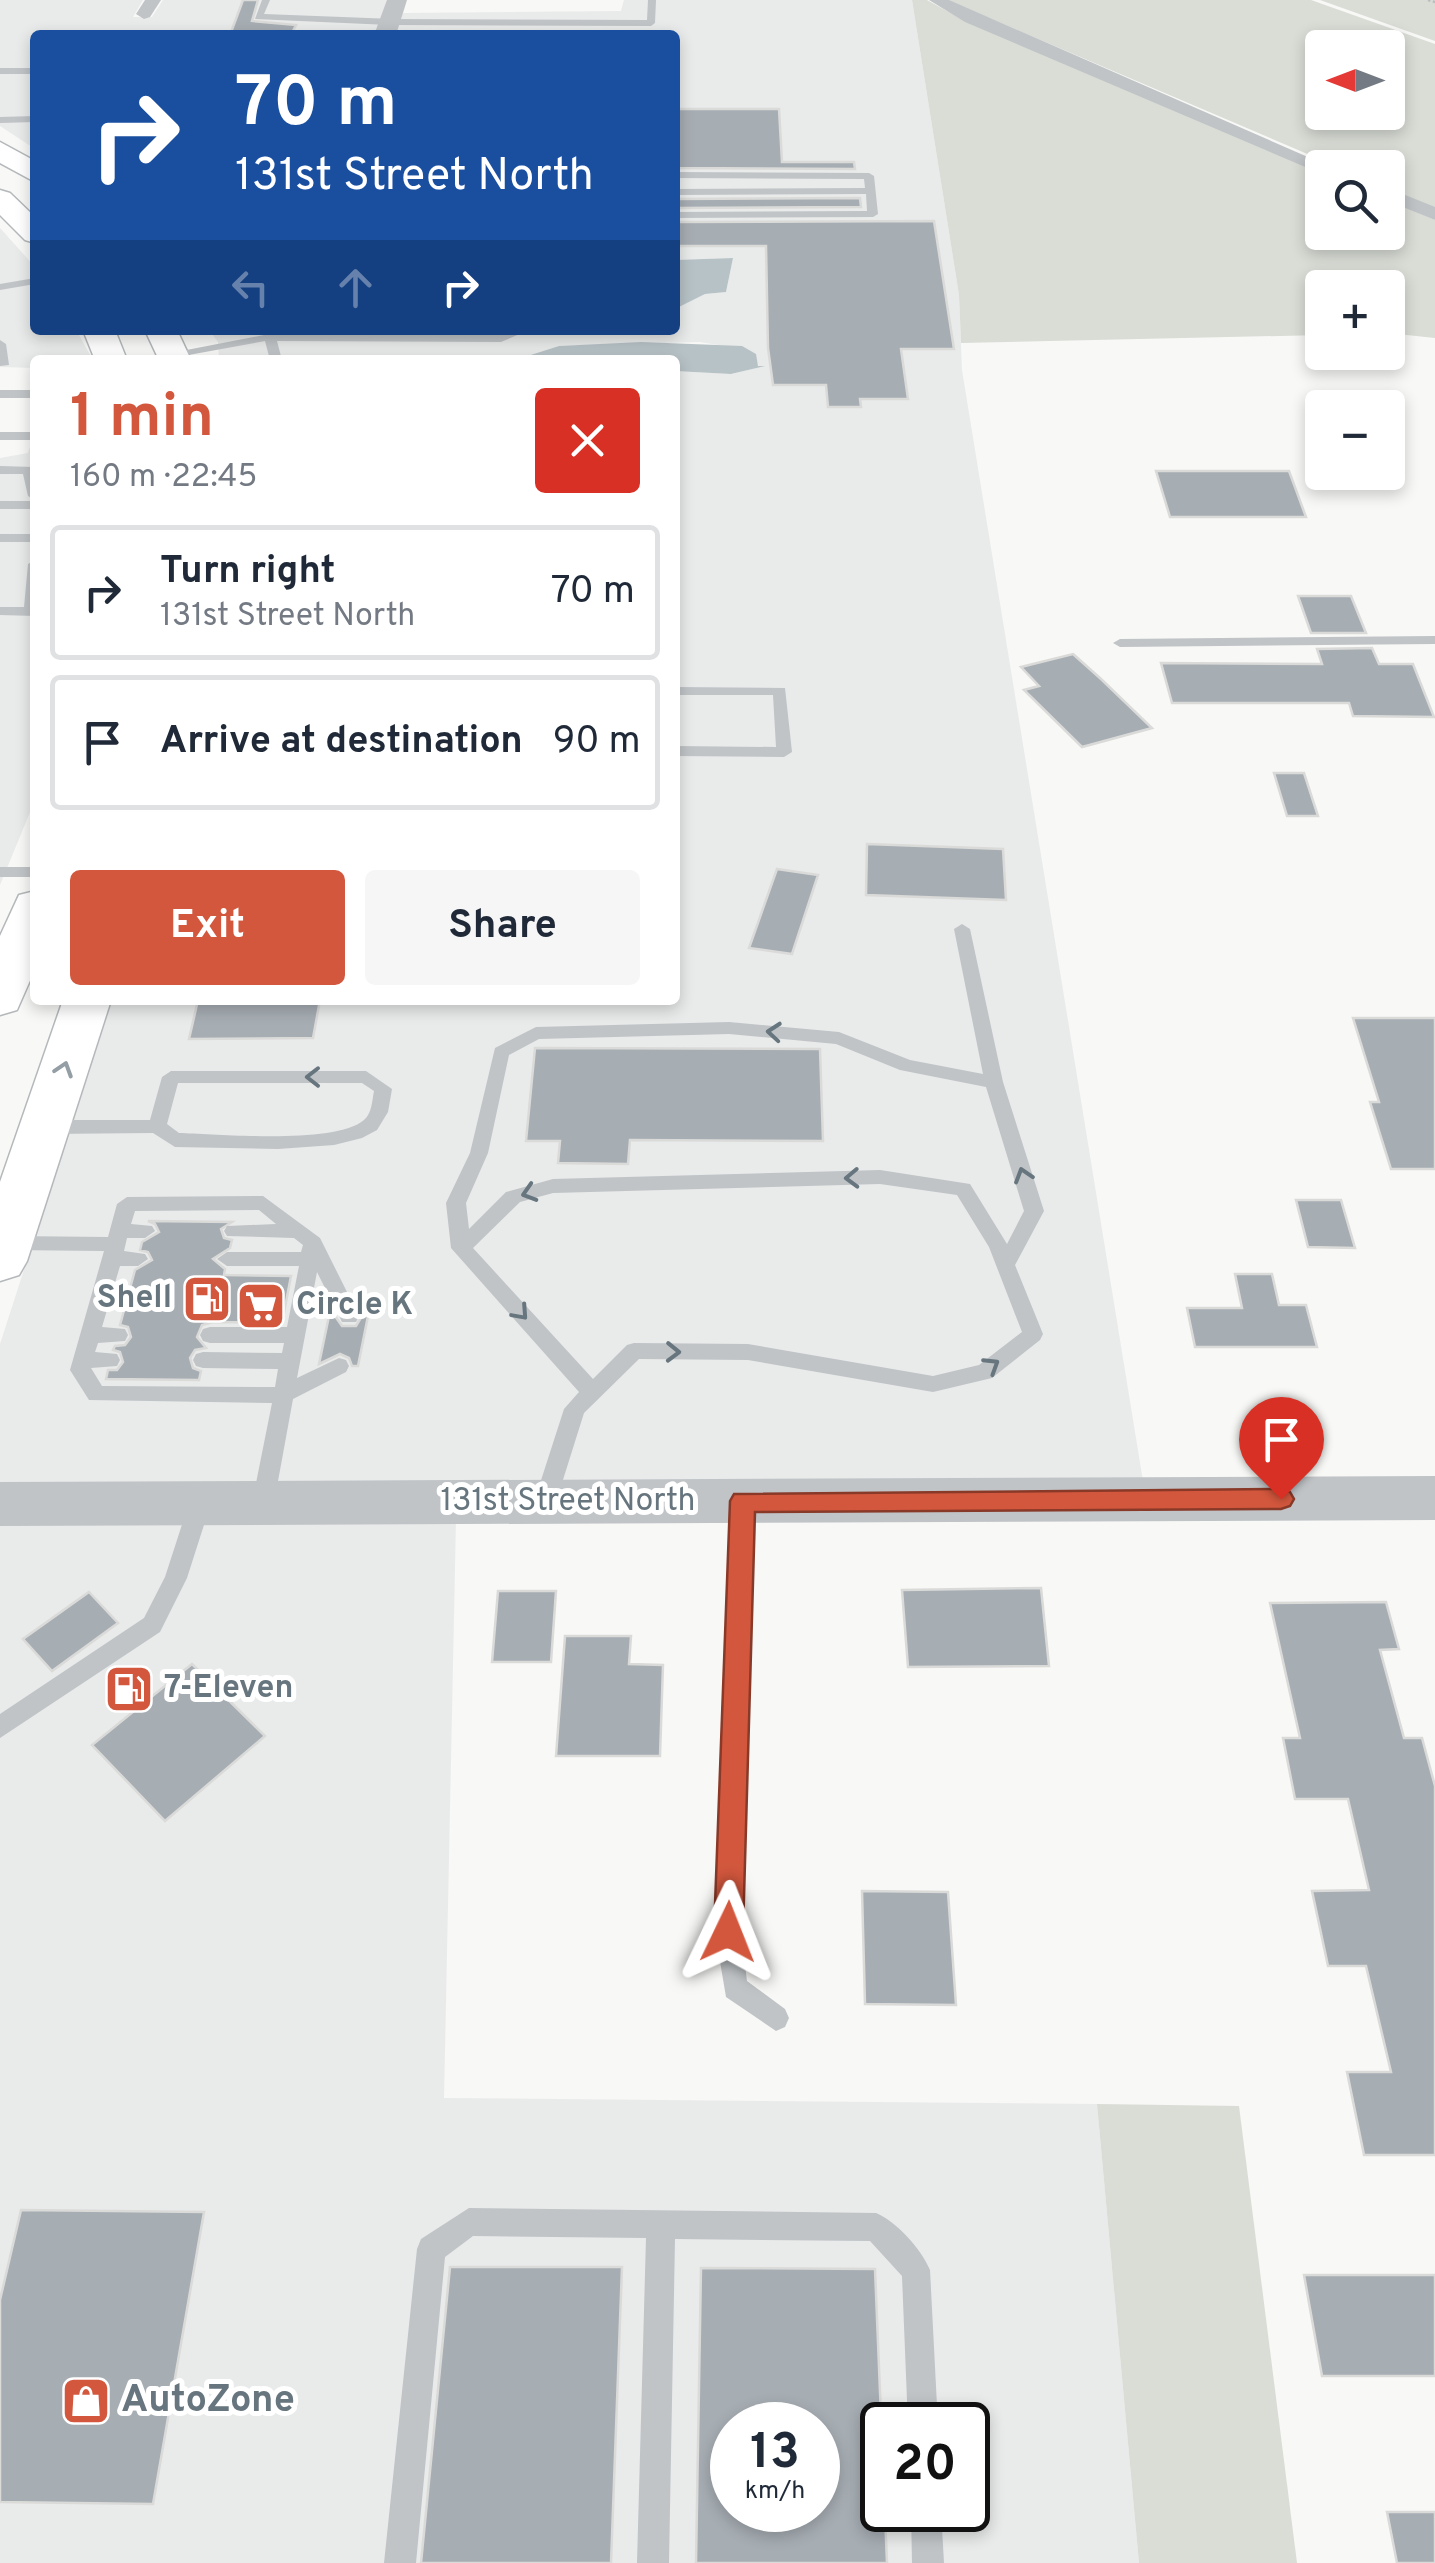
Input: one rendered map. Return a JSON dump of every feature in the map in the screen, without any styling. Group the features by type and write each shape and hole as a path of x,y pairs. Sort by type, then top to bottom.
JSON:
{"main road":[{"path":"0,150 30,171"},
{"path":"0,199 30,229"},
{"path":"0,999 30,918"},
{"path":"3,1252 84,1005"}],"street":[{"path":"937,0 970,18 1305,160"},
{"path":"1405,201 1435,214"},
{"name":"131st Street North","path":"0,1504 1435,1498"}],"lane":[{"path":"266,0 258,17 325,14 390,19 651,23 652,0"},
{"path":"540,30 542,22"},
{"path":"0,71 30,71"},
{"path":"0,120 30,118"},
{"path":"680,176 869,176 873,214 680,215"},
{"path":"680,192 870,191"},
{"path":"0,288 30,281"},
{"path":"170,348 263,335"},
{"path":"415,335 510,335"},
{"path":"0,344 5,362 0,362"},
{"path":"0,394 30,394"},
{"path":"0,436 30,436"},
{"path":"0,470 30,470"},
{"path":"0,506 30,506"},
{"path":"0,538 30,538"},
{"path":"0,612 30,612"},
{"path":"1120,643 1435,640"},
{"path":"680,691 780,691 784,752 680,751"},
{"path":"0,872 30,872"},
{"path":"962,929 994,1082 1034,1211 1006,1264"},
{"path":"592,1392 461,1248 456,1203 478,1153 500,1052 536,1033 729,1028 839,1038 906,1066 994,1082"},
{"path":"44,1127 157,1126 175,1140 340,1141 368,1128 380,1113 383,1089 366,1077 171,1077 157,1126"},
{"path":"461,1248 513,1197 553,1186 880,1177 963,1189 1006,1264 1033,1334 986,1372 933,1384 748,1352 634,1351 576,1409 545,1502"},
{"path":"339,1366 283,1395 96,1394 80,1370 126,1204 263,1203 307,1245 348,1316"},
{"path":"3,1252 115,1244 145,1231"},
{"path":"234,1231 307,1245"},
{"path":"115,1244 138,1259"},
{"path":"228,1259 307,1245"},
{"path":"263,1503 296,1334 307,1245"},
{"path":"90,1334 118,1334"},
{"path":"210,1334 296,1334"},
{"path":"84,1360 110,1360"},
{"path":"203,1360 290,1361"},
{"path":"743,1501 728,1932 735,1988 776,2018"},
{"path":"0,1727 152,1624 176,1578 200,1503"},
{"path":"400,2563 432,2249 469,2222 876,2227 916,2270 921,2402"},
{"path":"653,2563 661,2222"},
{"path":"927,2532 928,2563"}],"path":[{"path":"1428,0 1435,2"}],"shaded area":[{"path":"0,0 143,0 133,17 152,17 163,0 388,0 377,30 30,30 30,146 0,126"},
{"path":"624,0 912,0 959,295 962,370 1143,1481 0,1486 0,1344 109,1005 680,1005 680,371 732,374 760,367 742,349 700,342 559,346 530,355 219,355 218,342 213,335 680,335 680,306 705,294 726,292 733,258 680,260 680,30 397,30 403,13 621,11"},
{"path":"912,0 927,0 963,20 1305,165 1305,250 1405,250 1405,207 1435,220 1435,338 1405,335 1405,270 1305,270 1305,335 961,343 959,295"},
{"path":"947,0 1311,0 1396,30 1305,30 1305,130 1405,130 1405,33 1435,44 1435,208 1405,195 1405,150 1305,153"},
{"path":"1320,0 1435,0 1435,41"},
{"path":"0,228 30,261 30,335 79,335 90,355 30,355 30,368 0,367"},
{"path":"733,258 726,292 705,294 680,306 680,260"},
{"path":"641,342 742,346 756,354 758,366 765,366 731,374 680,371 680,355 530,355 559,346"},
{"path":"30,447 30,812 0,885 0,458 28,453"},
{"path":"456,1520 444,2098 1097,2104 1139,2563 0,2563 0,1522"},
{"path":"1097,2104 1239,2106 1297,2563 1139,2563"}],"building":[{"path":"243,0 258,0 252,21 296,25 294,30 232,30"},
{"path":"680,109 779,109 782,162 854,162 855,169 680,168"},
{"path":"860,198 861,207 680,208 680,199"},
{"path":"934,221 954,349 901,349 908,399 860,399 861,407 828,407 826,385 773,385 768,348 766,246 680,246 680,222"},
{"path":"1156,471 1289,471 1306,517 1170,517"},
{"path":"1298,596 1351,596 1366,633 1311,633"},
{"path":"1372,648 1379,664 1413,664 1434,717 1353,716 1349,703 1172,703 1161,663 1322,664 1317,649"},
{"path":"1073,654 1152,728 1082,747 1024,690 1039,686 1021,667"},
{"path":"1274,773 1304,773 1318,816 1287,816"},
{"path":"867,844 1003,849 1006,900 866,895"},
{"path":"777,869 818,875 792,954 749,948"},
{"path":"197,1005 319,1005 313,1038 189,1039"},
{"path":"1353,1018 1435,1018 1435,1169 1391,1169 1370,1102 1379,1102"},
{"path":"535,1048 820,1049 823,1141 630,1140 628,1164 558,1163 560,1141 526,1141"},
{"path":"1296,1200 1341,1200 1355,1248 1308,1247"},
{"name":"Shell","path":"148,1221 232,1222 221,1229 224,1238 232,1240 230,1248 213,1259 225,1269 224,1275 291,1276 282,1323 202,1325 197,1337 206,1348 195,1350 190,1358 193,1368 201,1371 199,1380 106,1379 108,1370 117,1370 123,1362 120,1352 113,1350 115,1346 125,1345 131,1337 128,1327 120,1325 135,1270 152,1260 148,1252 140,1250 142,1242 159,1232"},
{"path":"1235,1274 1272,1274 1279,1305 1306,1305 1317,1347 1195,1347 1187,1308 1242,1308"},
{"path":"329,1316 335,1316 342,1326 356,1326 362,1316 368,1316 358,1366 352,1366 349,1358 340,1354 319,1364"},
{"path":"1041,1588 1049,1666 908,1667 902,1590"},
{"path":"498,1591 556,1591 551,1662 492,1662"},
{"path":"89,1592 118,1623 52,1671 23,1639"},
{"path":"1386,1602 1399,1649 1380,1650 1404,1738 1422,1738 1435,1786 1435,2155 1364,2155 1347,2072 1391,2072 1366,1966 1328,1966 1312,1891 1369,1890 1348,1799 1295,1799 1283,1738 1300,1738 1270,1603"},
{"path":"565,1636 631,1636 629,1664 663,1665 660,1756 556,1756"},
{"path":"192,1664 265,1736 165,1821 92,1745"},
{"path":"862,1891 948,1892 956,2005 865,2004"},
{"name":"AutoZone","path":"21,2210 204,2212 153,2504 0,2502 0,2300"},
{"path":"450,2267 622,2267 611,2563 421,2563"},
{"path":"701,2268 875,2269 880,2402 860,2402 860,2532 886,2532 887,2563 696,2563"},
{"path":"1304,2275 1435,2275 1435,2376 1322,2376"},
{"path":"1387,2512 1435,2512 1435,2563 1397,2563"}],"place":[{"name":"Shell","path":"207,1299"},
{"name":"Circle K","path":"261,1306"},
{"name":"7-Eleven","path":"129,1689"},
{"name":"AutoZone","path":"86,2401"}],"route":[{"path":"728,1932 743,1501 1281,1499"}]}
